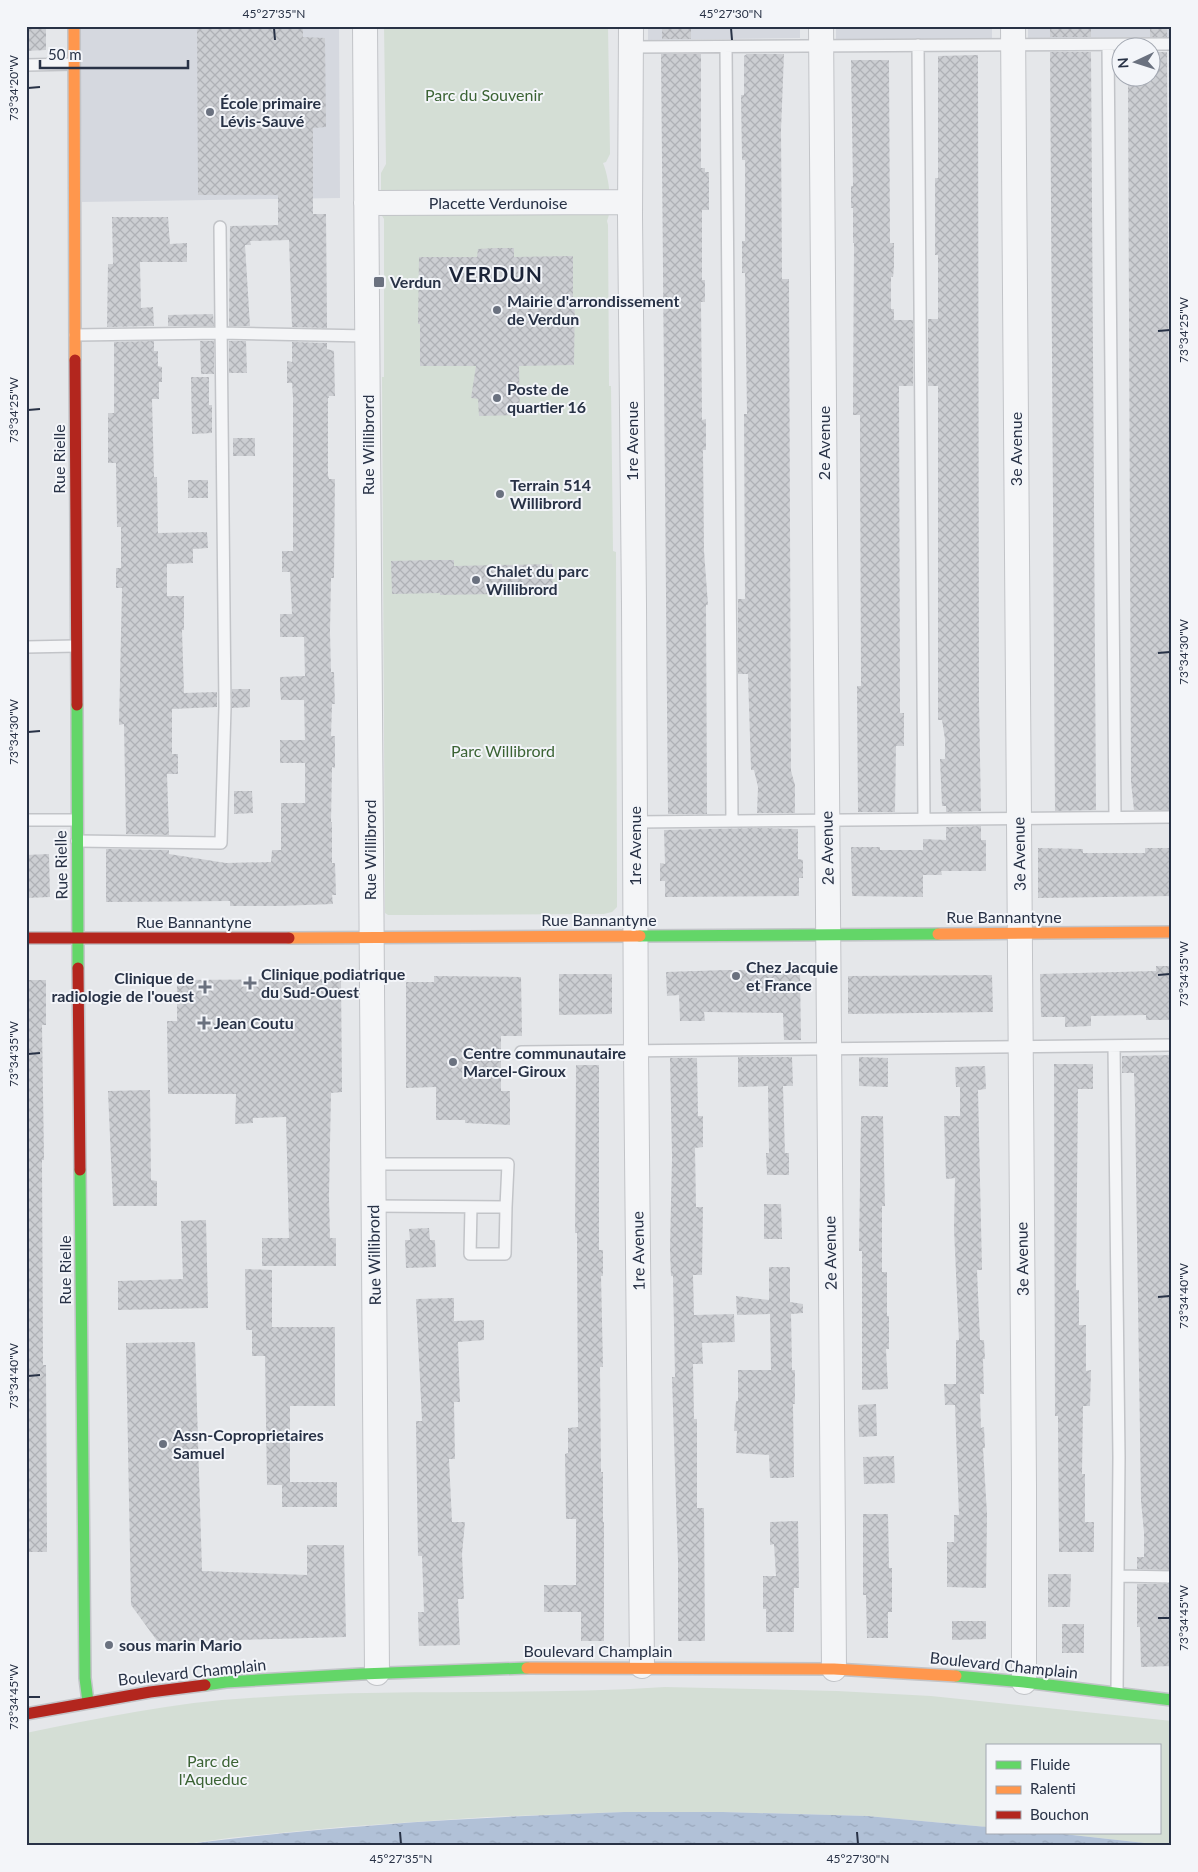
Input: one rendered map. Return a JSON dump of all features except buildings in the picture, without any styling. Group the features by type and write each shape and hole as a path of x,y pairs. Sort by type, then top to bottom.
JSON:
{"street":[{"name":"Rue Rielle","path":"74,26 77,840 85,1678 88,1702"},
{"name":"Rue Willibrord","path":"365,26 377,1673"},
{"name":"3e Avenue","path":"1013,35 1024,1682"},
{"name":"1re Avenue","path":"631,36 630,202 642,1666"},
{"name":"2e Avenue","path":"821,36 834,1670"},
{"name":"Placette Verdunoise","path":"366,203 630,202"},
{"name":"Rue Bannantyne","path":"26,938 371,938 1172,932"},
{"name":"Boulevard Champlain","path":"26,1714 88,1702 202,1685 377,1673 560,1667 642,1666 919,1673 1024,1682 1172,1700"}],"lane":[{"path":"631,36 726,46 821,36 918,45 1013,35 1108,45 1172,44"},
{"path":"918,45 924,819"},
{"path":"1108,45 1115,817"},
{"path":"726,46 732,821"},
{"path":"26,64 74,64"},
{"path":"77,840 221,843 225,698 220,227"},
{"path":"75,335 221,333 367,336"},
{"path":"26,647 76,646"},
{"path":"635,822 1172,817"},
{"path":"26,820 77,820"},
{"path":"521,1052 1172,1045"},
{"path":"1114,1046 1119,1576 1117,1693"},
{"path":"373,1164 508,1164 505,1254 470,1254 471,1207"},
{"path":"373,1206 506,1207"},
{"path":"1119,1576 1172,1577"}],"shaded area":[{"name":"École primaire Lévis-Sauvé","path":"80,26 339,26 340,198 82,202"},
{"path":"648,26 800,26 800,38 648,40"},
{"path":"836,26 992,26 992,41 836,43"},
{"path":"1028,26 1172,26 1172,37 1028,38"}],"green space":[{"path":"384,26 608,26 610,154 606,162 603,163 610,200 607,221 609,386 611,386 613,551 616,552 617,907 612,912 604,914 416,915 388,915 385,913 382,377 384,377 384,219 381,214 381,173 386,164"},
{"name":"Parc de l'Aqueduc","path":"665,1687 837,1691 931,1696 1172,1721 1172,1846 1063,1834 1160,1834 1160,1744 986,1744 986,1827 867,1816 723,1812 624,1812 487,1817 342,1827 229,1838 173,1846 26,1846 26,1733 110,1716 222,1700 354,1693 613,1690"}],"water":[{"path":"624,1812 723,1812 867,1816 986,1827 986,1834 1063,1834 1172,1846 173,1846 398,1823"}],"traffic: fast":[{"path":"77,705 78,968"},
{"path":"640,936 938,934"},
{"path":"80,1170 85,1678 88,1702"},
{"path":"205,1685 226,1682 361,1674 527,1668"},
{"path":"956,1676 1024,1682 1172,1700"}],"traffic: slow":[{"path":"74,26 75,360"},
{"path":"938,934 1172,932"},
{"path":"289,938 640,936"},
{"path":"527,1668 834,1669 956,1676"}],"traffic: jam":[{"path":"75,360 77,705"},
{"path":"26,938 289,938"},
{"path":"78,968 80,1170"},
{"path":"26,1714 150,1692 205,1685"}],"place":[{"name":"École primaire Lévis-Sauvé","path":"210,112"},
{"name":"Verdun","path":"379,282"},
{"name":"Mairie d'arrondissement de Verdun","path":"497,310"},
{"name":"Poste de quartier 16","path":"497,398"},
{"name":"Terrain 514 Willibrord","path":"500,494"},
{"name":"Chalet du parc Willibrord","path":"476,580"},
{"name":"Chez Jacquie et France","path":"736,976"},
{"name":"Clinique podiatrique du Sud-Ouest","path":"250,983"},
{"name":"Clinique de radiologie de l'ouest","path":"205,987"},
{"name":"Jean Coutu","path":"204,1023"},
{"name":"Centre communautaire Marcel-Giroux","path":"453,1062"},
{"name":"Assn-Coproprietaires Samuel","path":"163,1444"},
{"name":"sous marin Mario","path":"109,1645"}],"district":[{"name":"VERDUN","path":"496,275"}],"park label":[{"name":"Parc du Souvenir","path":"484,95"},
{"name":"Parc Willibrord","path":"503,751"}]}
